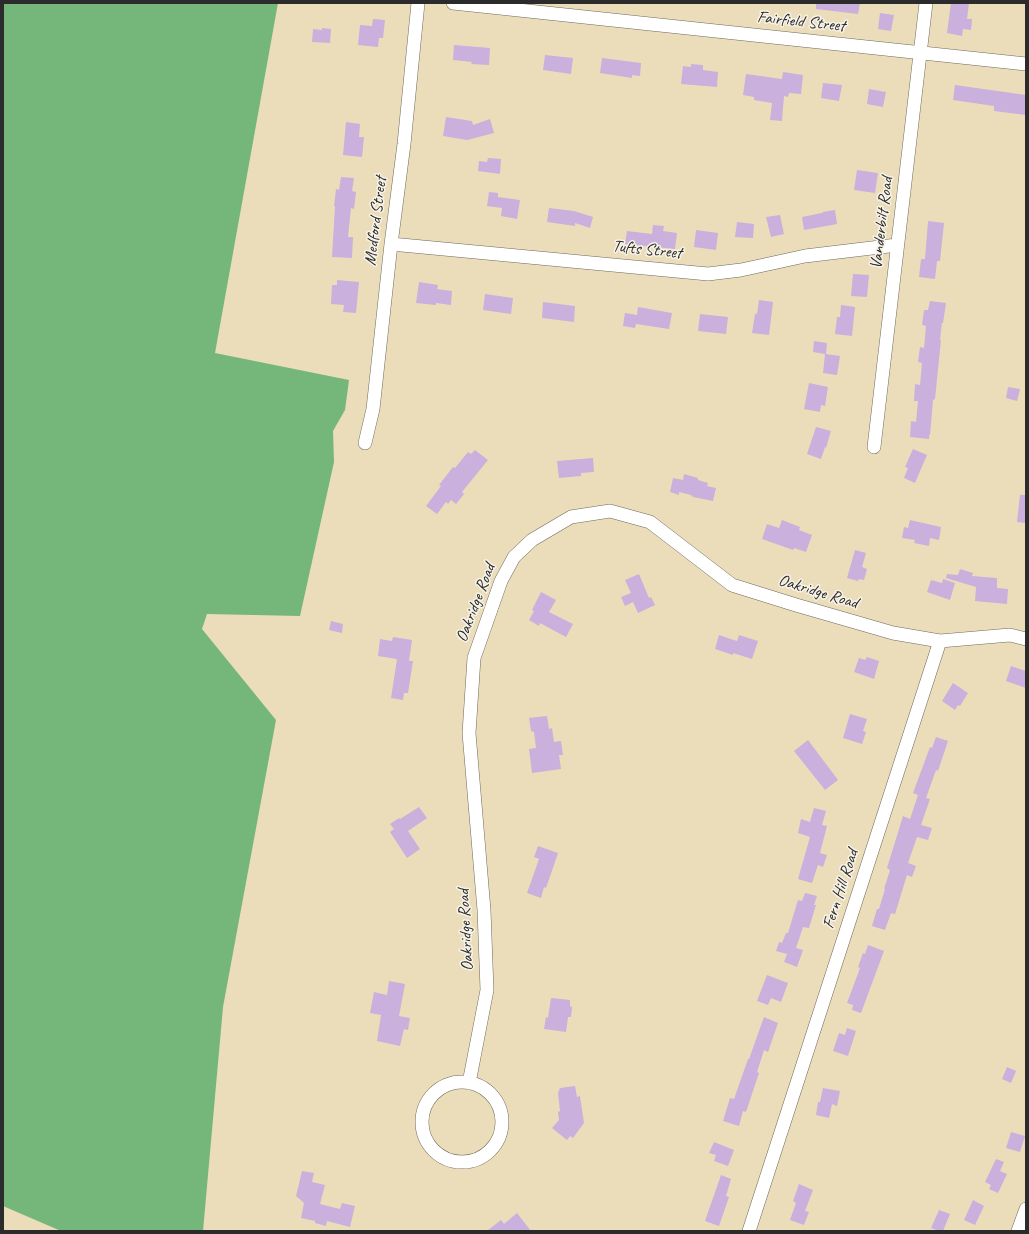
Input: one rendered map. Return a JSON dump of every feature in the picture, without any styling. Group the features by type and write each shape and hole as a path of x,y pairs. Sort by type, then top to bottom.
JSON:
{"street":[{"name":"Medford Street","path":"365,443 373,409 391,244 404,144 418,3"},
{"name":"Fairfield Street","path":"453,3 1026,64"},
{"name":"Vanderbilt Road","path":"874,447 926,3"},
{"name":"Tufts Street","path":"391,244 708,274 741,270 805,256 897,245"},
{"name":"Oakridge Road","path":"469,1083 487,990 484,910 469,733 474,658 501,581 514,556 532,540 572,517 610,511 650,522 732,585 892,633 940,641"},
{"path":"940,641 1010,635 1026,639"},
{"name":"Fern Hill Road","path":"749,1231 940,641"},
{"path":"455,1083 469,1083 482,1088 495,1100 500,1108 502,1117 501,1131 496,1144 487,1154 470,1162 454,1162 440,1156 428,1144 422,1126 423,1112 428,1100 442,1087 455,1083"},
{"path":"1018,1231 1026,1210"}],"green space":[{"path":"3,3 278,3 215,353 349,380 345,410 333,431 334,462 300,616 207,614 202,629 276,720 223,1007 203,1231 61,1231 3,1206"}],"building":[{"path":"816,3 860,3 858,14 816,9"},
{"path":"951,3 969,3 967,19 972,19 971,30 963,29 962,36 947,33"},
{"path":"880,13 894,15 891,31 878,29"},
{"path":"373,19 385,20 383,38 379,38 378,47 358,45 360,25 372,26"},
{"path":"322,28 331,29 330,43 312,42 313,29 322,30"},
{"path":"454,45 490,48 489,65 471,64 472,62 453,60"},
{"path":"545,55 573,58 571,74 543,70"},
{"path":"602,58 641,63 640,76 632,75 632,78 600,73"},
{"path":"691,64 703,65 703,70 718,72 717,87 681,84 683,66 691,67"},
{"path":"783,72 803,75 801,94 789,93 788,97 784,96 782,121 770,120 772,103 754,100 754,97 743,95 746,74 782,79"},
{"path":"823,83 842,85 839,101 821,98"},
{"path":"955,85 1026,95 1026,115 994,111 994,106 953,100"},
{"path":"869,89 886,92 883,107 867,104"},
{"path":"446,117 472,121 473,125 490,119 494,133 467,140 443,136"},
{"path":"346,122 360,124 359,137 364,137 362,157 343,155"},
{"path":"488,158 501,159 500,174 478,171 479,161 487,162"},
{"path":"857,170 878,173 875,193 854,190"},
{"path":"341,177 354,178 352,191 356,192 354,209 351,208 348,237 353,237 352,258 332,257 334,206 336,189 339,190"},
{"path":"489,192 498,193 498,197 520,200 517,219 501,216 502,208 487,206"},
{"path":"549,208 574,211 593,217 590,228 575,223 575,226 547,222"},
{"path":"835,210 837,224 804,230 802,217"},
{"path":"780,215 784,234 771,237 766,217"},
{"path":"928,221 944,223 940,261 937,261 935,279 919,277 921,259 925,259"},
{"path":"737,222 754,224 753,238 735,237"},
{"path":"653,225 664,226 663,231 677,233 675,249 625,244 627,231 652,234"},
{"path":"696,230 718,233 716,250 694,247"},
{"path":"853,274 869,275 867,297 851,296"},
{"path":"337,280 359,282 356,313 343,312 344,305 331,304 332,285 337,285"},
{"path":"419,282 438,285 437,289 452,291 451,305 416,303"},
{"path":"485,294 513,298 511,314 483,310"},
{"path":"759,300 773,302 769,335 752,333"},
{"path":"930,301 946,303 942,323 935,399 933,400 929,439 910,437 911,421 916,422 918,401 914,401 915,384 920,385 922,363 918,362 920,347 924,348 926,326 922,325 924,310 928,310"},
{"path":"543,302 575,306 574,322 542,318"},
{"path":"841,305 855,307 852,336 835,334 837,317 840,317"},
{"path":"638,307 672,313 669,329 636,324 635,328 623,326 625,313 637,315"},
{"path":"700,314 728,317 726,334 698,331"},
{"path":"814,341 827,343 826,354 840,356 837,375 823,373 825,354 813,352"},
{"path":"809,383 828,387 825,406 821,405 820,412 804,409"},
{"path":"1008,387 1020,389 1017,401 1006,398"},
{"path":"816,427 831,431 821,459 807,454"},
{"path":"913,449 927,455 915,483 904,478 908,468 905,467"},
{"path":"475,450 488,460 462,492 464,494 456,504 451,500 448,504 446,502 437,514 426,506 441,486 439,485 453,467 455,468 468,452 471,454"},
{"path":"593,458 594,472 581,473 581,476 559,478 557,461"},
{"path":"684,474 698,478 698,480 708,483 707,486 716,488 713,501 693,497 691,495 679,492 679,495 670,492 673,478 683,480"},
{"path":"1020,495 1026,495 1026,523 1017,522"},
{"path":"782,520 800,527 799,530 812,535 806,552 794,548 793,550 762,539 767,524 779,528"},
{"path":"910,520 941,527 939,540 930,538 929,546 914,543 915,540 902,538 904,527 908,528"},
{"path":"855,550 866,553 862,567 867,569 864,580 859,579 858,581 847,578"},
{"path":"960,569 973,573 972,576 997,578 997,588 1008,589 1007,604 975,601 976,587 946,578 947,574 958,575"},
{"path":"639,574 649,598 651,597 655,605 638,613 633,602 625,606 621,597 631,593 625,580"},
{"path":"943,579 955,583 950,600 927,592 931,580 942,583"},
{"path":"541,592 556,600 549,612 573,624 566,637 540,623 539,626 529,620"},
{"path":"331,621 343,624 342,633 329,630"},
{"path":"719,635 737,641 739,635 758,641 752,659 715,649"},
{"path":"393,637 412,640 409,661 413,661 408,693 404,693 403,700 391,698 397,659 378,656 380,639 392,641"},
{"path":"867,657 879,661 874,679 854,672 859,658 865,660"},
{"path":"1011,666 1026,671 1026,688 1006,681"},
{"path":"953,683 968,693 960,706 958,705 955,710 942,701"},
{"path":"850,714 867,719 863,731 866,732 862,744 843,738"},
{"path":"547,716 549,729 552,728 554,742 561,741 563,755 559,755 561,769 532,773 529,749 536,748 534,732 531,731 529,718"},
{"path":"936,737 948,741 938,771 936,770 926,798 930,799 921,825 932,828 928,840 917,837 908,863 916,866 912,877 907,875 895,914 891,913 885,930 872,926 877,909 879,909 890,870 887,868 903,816 910,819 918,795 913,793 930,747 932,748"},
{"path":"808,740 838,780 825,790 794,751"},
{"path":"419,807 427,818 408,831 420,849 407,858 390,832 394,829 390,824"},
{"path":"814,808 826,811 822,825 827,826 820,853 827,855 823,867 818,865 812,883 798,879 810,837 798,833 801,819 810,822"},
{"path":"538,846 558,853 541,898 527,893 539,859 534,857"},
{"path":"805,893 817,896 814,905 816,905 809,928 803,927 796,948 803,950 797,967 784,962 787,954 776,951 779,942 782,943 786,933 788,933 798,900 802,901"},
{"path":"868,945 884,951 861,1013 852,1010 853,1005 847,1003 860,968 858,967 863,953 865,954"},
{"path":"767,975 788,983 781,1002 771,998 768,1005 757,1001"},
{"path":"389,981 405,984 399,1016 410,1018 408,1030 404,1029 400,1046 377,1041 381,1015 370,1013 374,992 387,995"},
{"path":"551,998 570,1000 570,1006 572,1007 571,1017 568,1017 566,1032 544,1029 546,1017 548,1018"},
{"path":"764,1017 778,1023 768,1052 764,1050 757,1072 759,1073 746,1112 743,1111 739,1126 723,1121 730,1098 734,1099"},
{"path":"847,1028 856,1031 848,1056 833,1051 839,1033 845,1035"},
{"path":"1007,1067 1016,1071 1011,1083 1002,1079"},
{"path":"575,1086 577,1097 580,1096 584,1123 573,1138 570,1136 567,1140 552,1128 559,1120 558,1112 560,1111 558,1093 560,1088"},
{"path":"823,1088 840,1091 837,1106 832,1104 829,1118 816,1115 818,1102 820,1102"},
{"path":"1011,1132 1025,1136 1020,1152 1006,1148"},
{"path":"714,1142 734,1150 728,1166 714,1161 716,1155 709,1153"},
{"path":"996,1159 1004,1162 1000,1171 1007,1174 998,1193 989,1189 991,1185 985,1182"},
{"path":"302,1171 314,1173 312,1182 325,1185 320,1204 340,1209 342,1203 355,1206 350,1227 327,1221 326,1226 315,1223 315,1221 301,1218 304,1203 296,1196"},
{"path":"721,1175 731,1179 726,1196 729,1197 719,1226 705,1221"},
{"path":"799,1184 813,1190 805,1211 809,1212 804,1225 790,1220 796,1203 793,1201"},
{"path":"973,1200 984,1206 975,1225 964,1220"},
{"path":"939,1210 950,1214 943,1231 931,1228"},
{"path":"517,1213 531,1231 487,1231 501,1220 504,1224"}]}
